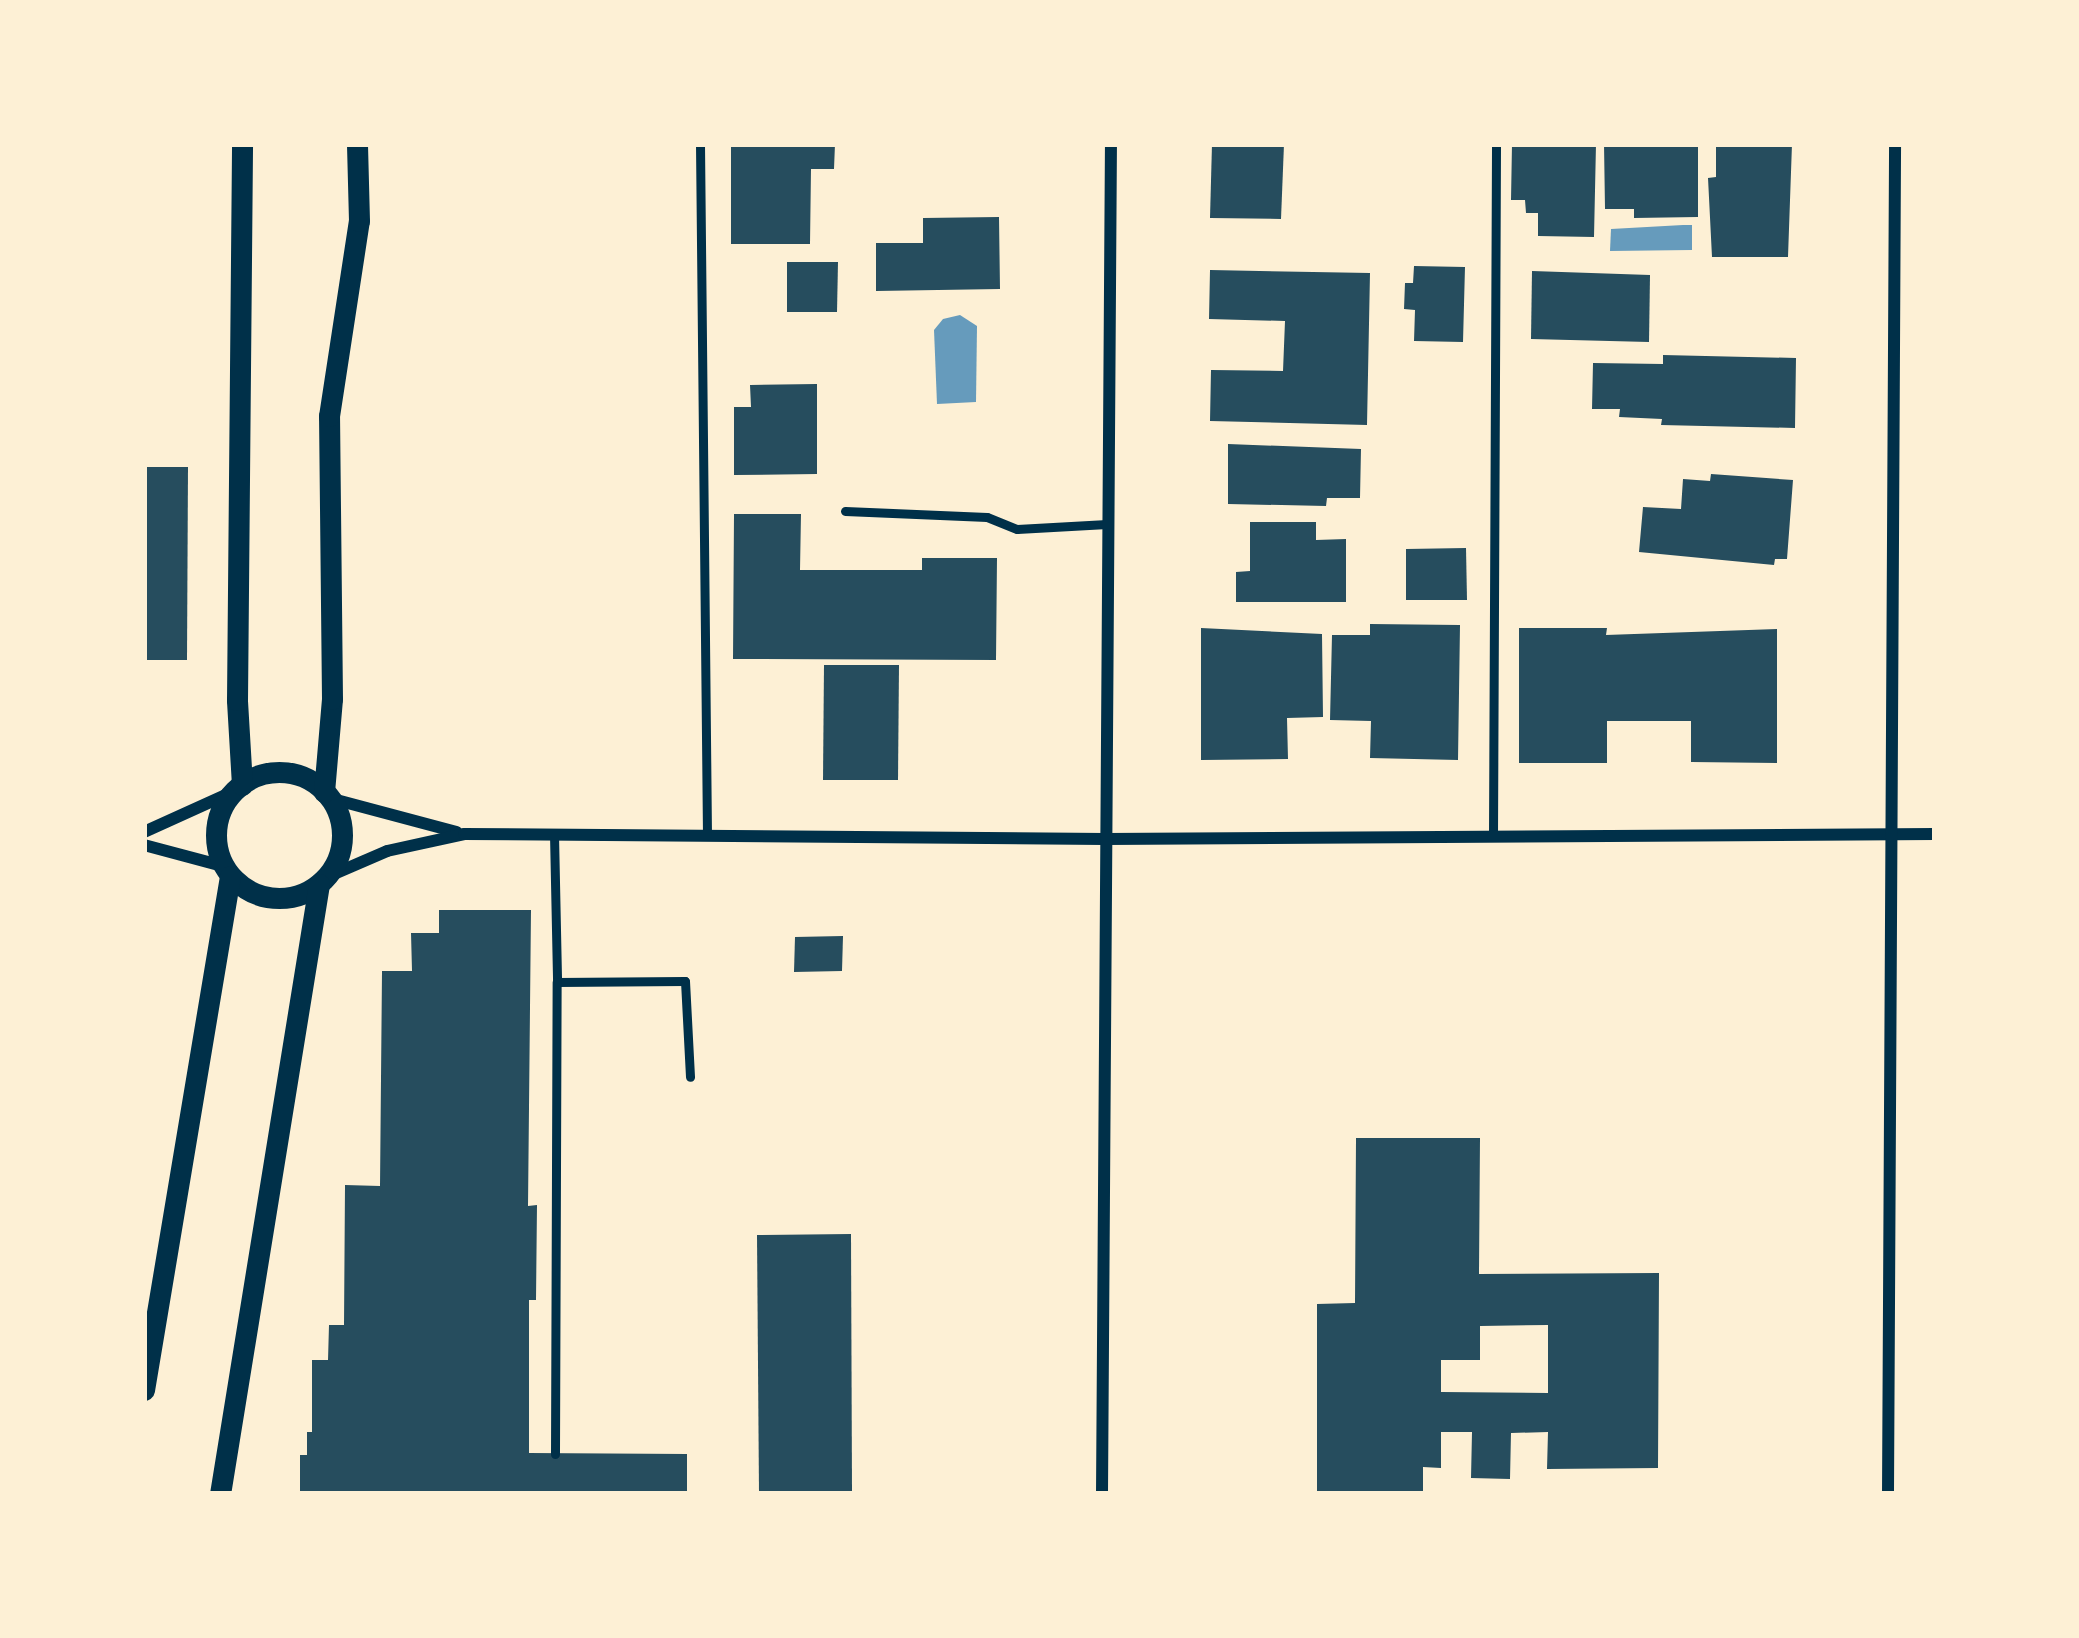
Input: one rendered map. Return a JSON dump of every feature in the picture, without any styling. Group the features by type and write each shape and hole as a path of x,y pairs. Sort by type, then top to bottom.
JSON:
{"street":[{"path":"144,1390 227,872 216,825 237,788 242,144"},
{"path":"220,1494 322,880 342,833 327,795 332,699 329,416 359,221 357,144"},
{"path":"1102,1494 1111,144"},
{"path":"1888,1494 1894,144"},
{"path":"144,832 283,772 327,795 464,834"},
{"path":"144,844 227,872 272,899 290,898 388,851 464,834 1105,839 1935,834"}],"lane":[{"path":"700,144 706,836"},
{"path":"1493,836 1496,144"},
{"path":"845,511 987,517 1017,529 1107,524"},
{"path":"554,834 555,1454"},
{"path":"557,982 685,981 690,1077"}],"water":[{"path":"1692,225 1692,250 1610,251 1611,229"},
{"path":"960,315 977,326 976,402 937,404 934,330 943,319"}],"building":[{"path":"731,144 835,144 834,169 811,169 810,244 731,244"},
{"path":"1212,144 1284,144 1281,219 1210,218"},
{"path":"1512,144 1596,144 1594,237 1538,236 1538,213 1526,213 1525,200 1511,200"},
{"path":"1604,144 1698,144 1698,217 1634,218 1634,209 1605,209"},
{"path":"1716,144 1792,144 1788,257 1712,257 1708,178 1716,177"},
{"path":"999,217 1000,289 876,291 876,243 923,243 923,218"},
{"path":"787,262 838,262 837,312 787,312"},
{"path":"1414,266 1465,267 1463,342 1414,341 1415,310 1404,309 1405,283 1413,283"},
{"path":"1210,270 1370,273 1367,425 1210,421 1211,370 1283,371 1285,321 1209,319"},
{"path":"1532,271 1650,275 1649,342 1531,339"},
{"path":"1663,355 1796,358 1795,428 1661,425 1662,419 1619,417 1620,409 1592,409 1593,363 1663,364"},
{"path":"817,384 817,474 734,475 734,407 751,407 750,385"},
{"path":"1228,444 1361,449 1360,498 1327,498 1326,506 1228,504"},
{"path":"144,467 188,467 187,660 144,660"},
{"path":"1711,474 1793,480 1787,559 1775,559 1774,565 1639,552 1643,507 1681,509 1683,479 1710,481"},
{"path":"734,514 801,514 800,570 922,570 922,558 997,558 996,660 733,659"},
{"path":"1250,522 1316,522 1316,540 1346,539 1346,602 1236,602 1236,572 1250,571"},
{"path":"1466,548 1467,600 1406,600 1406,549"},
{"path":"1370,624 1460,625 1458,760 1370,758 1371,721 1330,720 1332,635 1370,635"},
{"path":"1201,628 1322,634 1323,717 1287,718 1288,759 1201,760"},
{"path":"1519,628 1607,628 1606,635 1777,629 1777,763 1691,762 1691,721 1607,721 1607,763 1519,763"},
{"path":"824,665 899,665 898,780 823,780"},
{"path":"439,910 531,910 528,1206 537,1205 536,1300 529,1300 529,1453 687,1454 687,1494 300,1494 300,1455 307,1455 307,1432 312,1432 312,1360 328,1360 329,1325 344,1325 345,1185 380,1186 382,971 412,971 411,933 439,933"},
{"path":"843,936 842,971 794,972 795,937"},
{"path":"1356,1138 1480,1138 1479,1274 1659,1273 1658,1468 1547,1469 1548,1432 1511,1433 1510,1479 1471,1478 1472,1432 1441,1432 1441,1468 1423,1467 1423,1492 1317,1494 1317,1304 1355,1303","holes":["1548,1325 1548,1393 1441,1392 1441,1360 1480,1360 1480,1326"]},
{"path":"851,1234 852,1491 759,1492 757,1235"}]}
